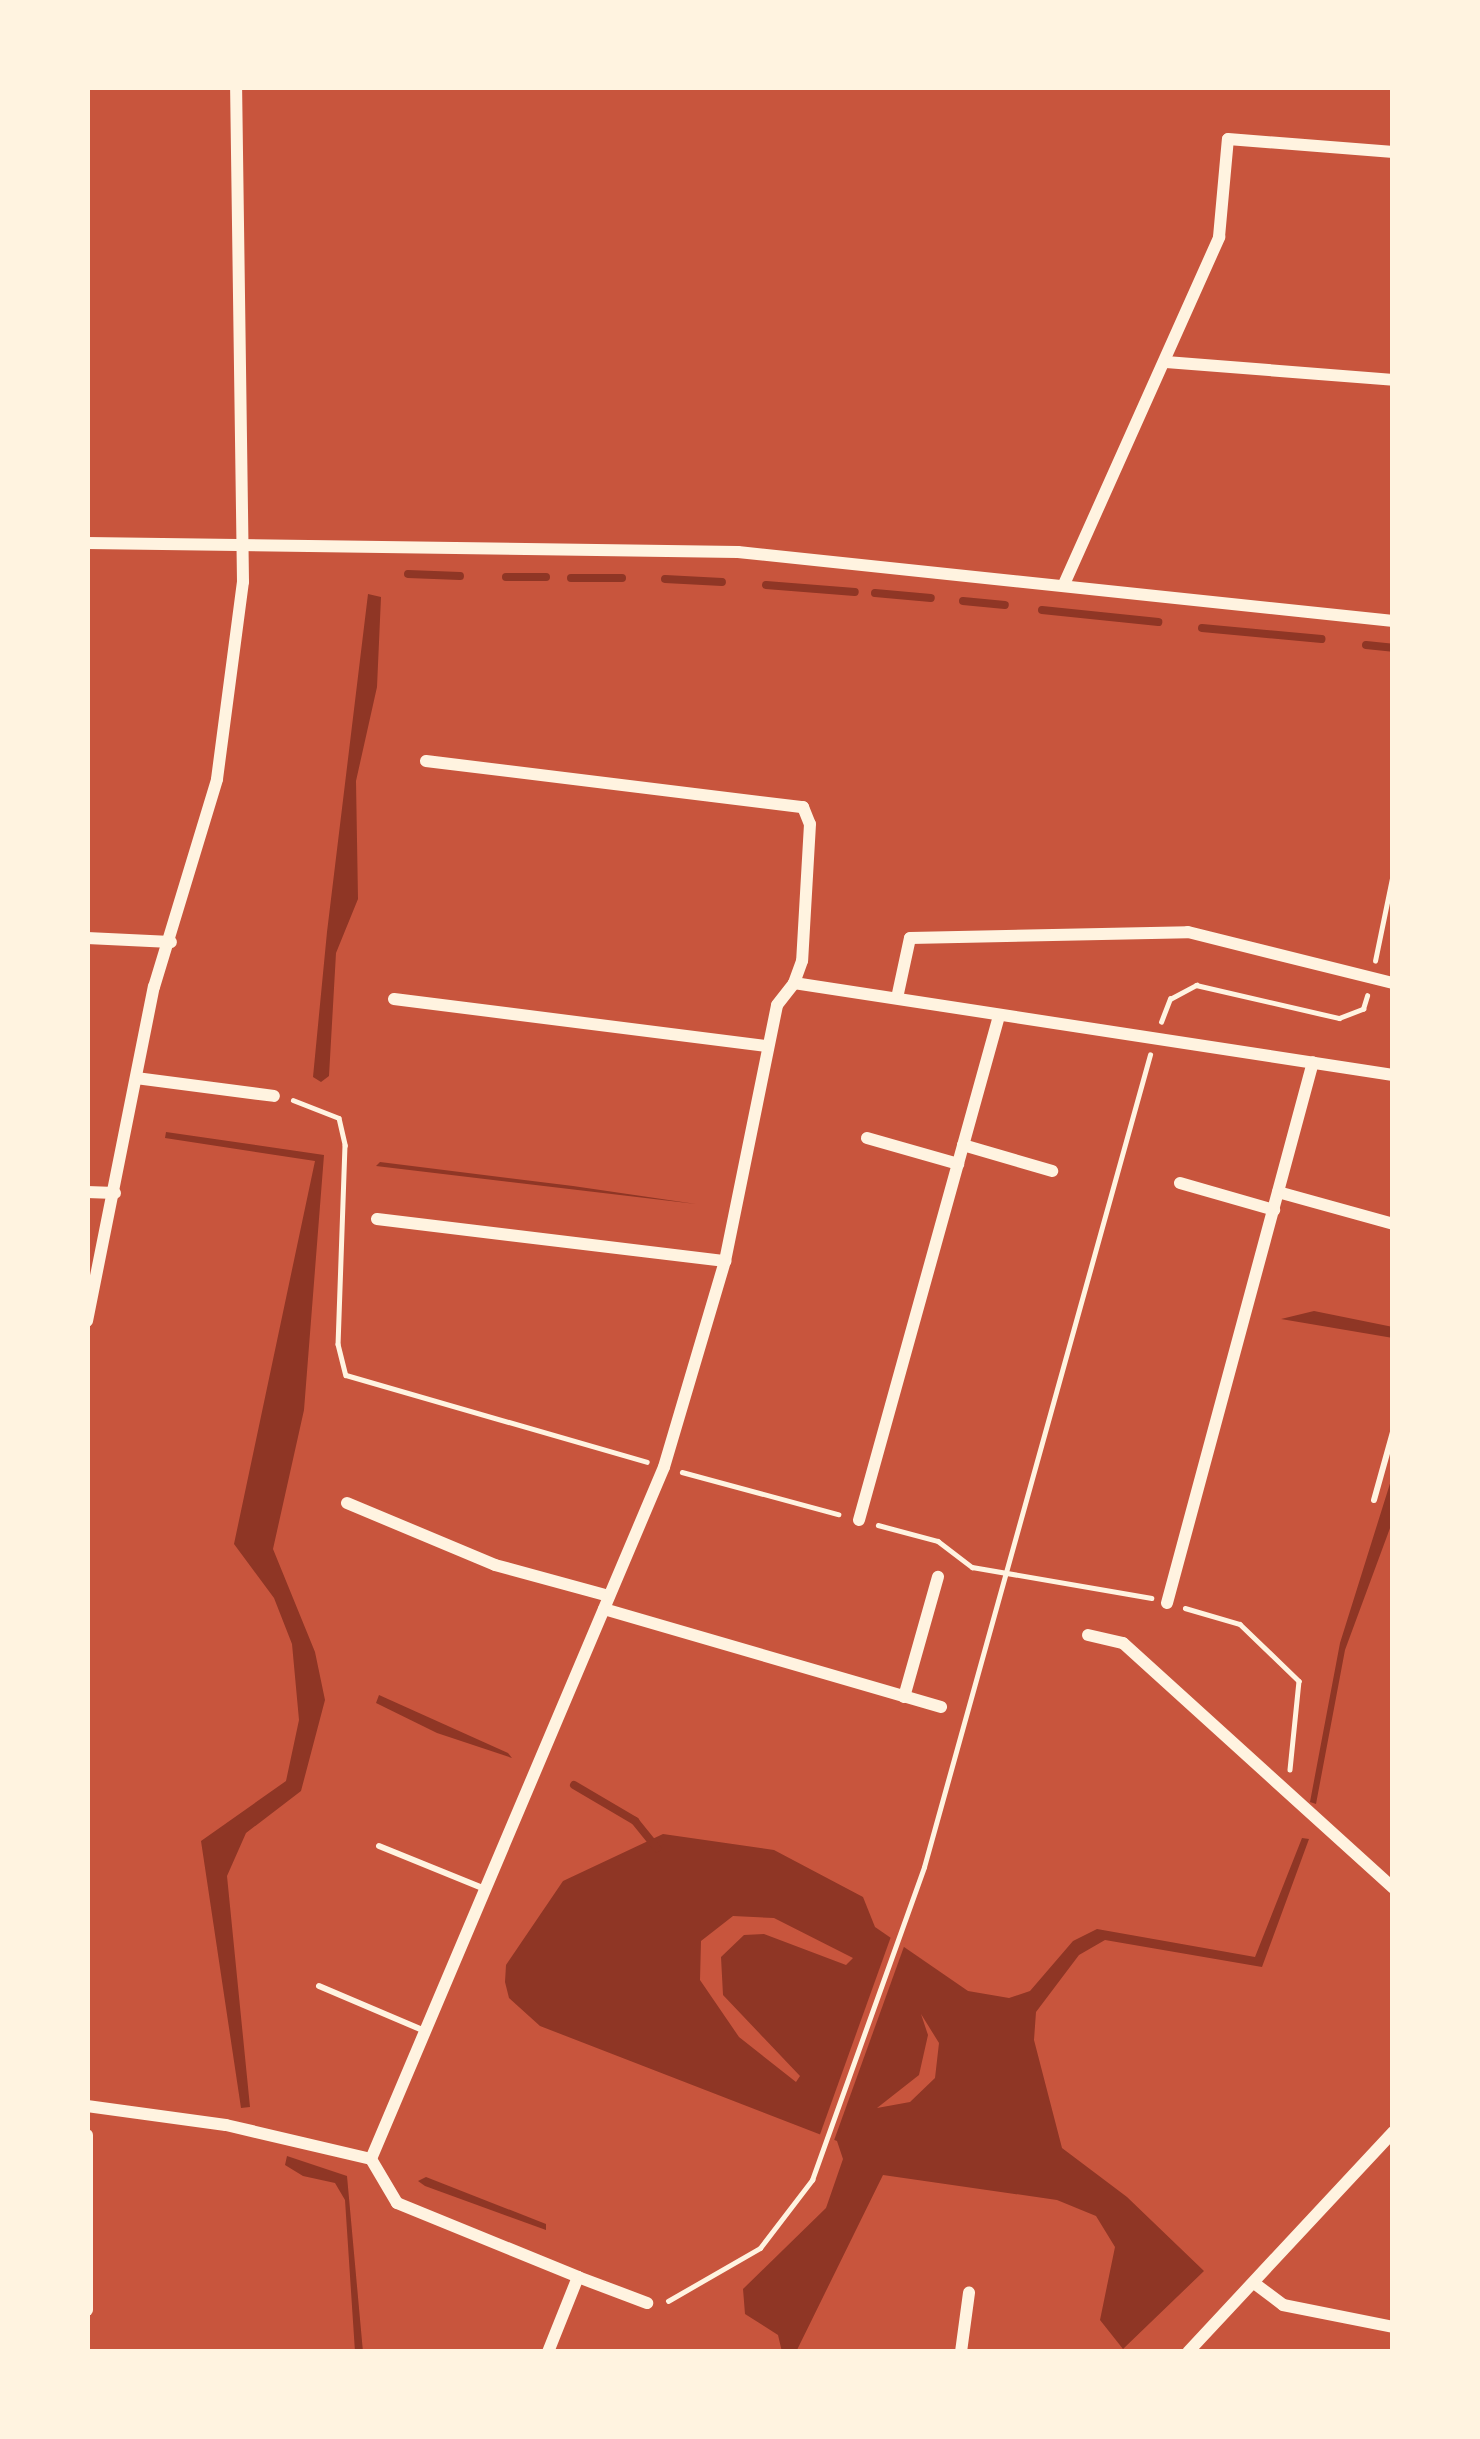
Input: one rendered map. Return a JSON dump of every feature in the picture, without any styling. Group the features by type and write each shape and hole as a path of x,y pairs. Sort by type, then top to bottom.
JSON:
{"street":[{"path":"87,1321 136,1078 217,779 244,541 236,87"},
{"path":"1065,583 1219,238 1228,139 1393,152"},
{"path":"1166,362 1393,380"},
{"path":"87,543 244,541 738,552 1393,621"},
{"path":"371,2159 664,1467 725,1261 777,1004 794,982 802,961 810,824 802,807 426,761"},
{"path":"897,998 910,938 1188,932 1393,983"},
{"path":"87,938 171,942"},
{"path":"794,982 1393,1075"},
{"path":"394,999 767,1046"},
{"path":"859,1520 999,1016"},
{"path":"1167,1603 1313,1062"},
{"path":"136,1078 274,1096"},
{"path":"867,1138 958,1164"},
{"path":"963,1145 1052,1171"},
{"path":"1180,1183 1274,1210"},
{"path":"87,1192 115,1193"},
{"path":"1278,1192 1393,1223"},
{"path":"377,1219 725,1261"},
{"path":"347,1503 495,1564 607,1603 941,1707"},
{"path":"904,1697 938,1577"},
{"path":"1088,1635 1123,1643 1393,1888"},
{"path":"87,2106 226,2125 371,2159 397,2203 647,2303"},
{"path":"1187,2352 1393,2132"},
{"path":"87,2135 87,2310"},
{"path":"548,2352 578,2277"},
{"path":"1254,2283 1283,2305 1393,2326"},
{"path":"961,2352 969,2293"}],"lane":[{"path":"1374,1500 1393,1432"},
{"path":"379,1846 485,1888"},
{"path":"319,1986 425,2031"}],"path":[{"path":"647,2303 693,2291 760,2248 799,2204 823,2151 903,1924 1006,1576 1154,1038"},
{"path":"274,1096 325,1106 339,1118 345,1145 338,1344 346,1375 938,1541 972,1567 1042,1585 1078,1580 1240,1624 1299,1681 1288,1794"}],"shaded area":[{"path":"368,594 381,597 377,687 356,781 358,899 336,953 329,1076 321,1082 313,1077"},
{"path":"166,1132 324,1155 304,1410 273,1549 315,1652 325,1700 301,1791 246,1833 227,1876 250,2107 241,2108 201,1841 286,1781 299,1720 292,1644 274,1598 234,1544 315,1161 165,1138"},
{"path":"380,1162 573,1186 696,1204 376,1166"},
{"path":"1314,1311 1393,1327 1393,1338 1281,1319"},
{"path":"1393,1474 1393,1520 1345,1650 1316,1804 1310,1802 1340,1643"},
{"path":"379,1695 512,1758 437,1733 376,1703"},
{"path":"663,1834 774,1850 863,1897 875,1927 968,1991 1009,1998 1030,1991 1073,1941 1097,1929 1255,1957 1302,1838 1309,1839 1262,1967 1105,1940 1079,1955 1036,2012 1034,2040 1062,2148 1127,2197 1204,2271 1123,2349 1100,2320 1115,2247 1096,2216 1057,2200 883,2175 796,2352 782,2352 778,2335 745,2314 743,2289 826,2208 843,2159 837,2141 540,2026 509,1998 506,1965 563,1881","holes":["733,1916 774,1918 853,1958 846,1965 764,1934 744,1935 721,1957 723,1995 800,2076 796,2082 739,2037 700,1980 701,1941","921,2014 939,2043 935,2078 910,2102 877,2108 919,2075 928,2035"]},
{"path":"287,2156 347,2176 363,2352 355,2352 345,2200 335,2183 303,2176 285,2165"},
{"path":"426,2177 546,2224 546,2230 418,2181"}],"pier":[{"path":"893,1931 906,1941 832,2146 818,2140"}],"waterway":[{"path":"408,574 460,576"},
{"path":"506,577 546,577"},
{"path":"571,578 622,578"},
{"path":"665,579 722,582"},
{"path":"766,585 855,592"},
{"path":"875,593 931,598"},
{"path":"963,601 1005,605"},
{"path":"1042,610 1158,622"},
{"path":"1202,628 1321,639"},
{"path":"1366,645 1393,648"},
{"path":"574,1785 635,1821 657,1848"}]}
